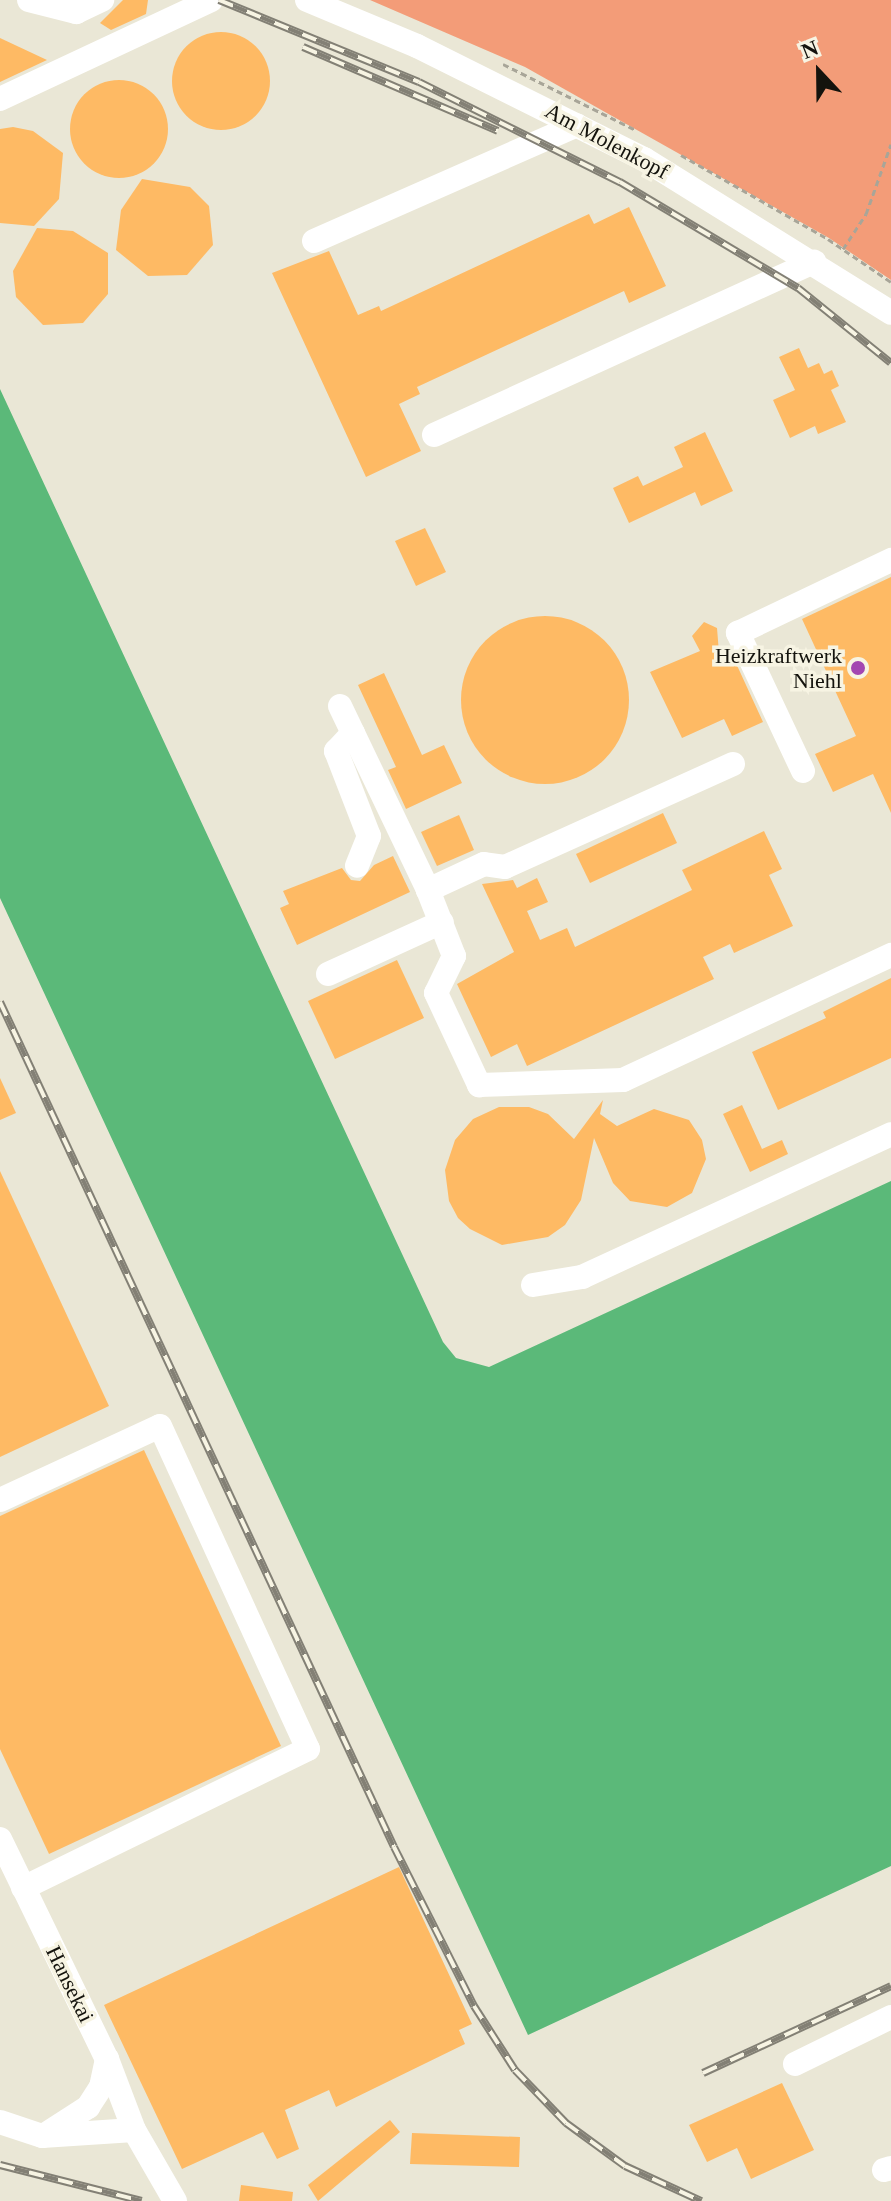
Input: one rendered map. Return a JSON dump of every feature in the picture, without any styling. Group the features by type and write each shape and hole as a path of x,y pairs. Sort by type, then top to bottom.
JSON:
{"street":[{"path":"29,0 76,12 102,0"},
{"path":"0,99 211,0"},
{"name":"Am Molenkopf","path":"307,0 417,46 644,159 814,262 891,313"},
{"path":"314,241 577,125"},
{"path":"434,435 814,262"},
{"path":"803,771 738,633 891,560"},
{"path":"340,706 442,922 454,956 436,993 479,1085 623,1080 891,955"},
{"path":"353,733 336,751 369,836 357,866"},
{"path":"428,890 484,864 505,867 733,764"},
{"path":"328,974 442,922"},
{"path":"533,1285 582,1277 891,1134"},
{"path":"0,1500 160,1426 308,1749 23,1888"},
{"name":"Hansekai","path":"0,1839 107,2059 134,2130 175,2201"},
{"path":"795,2064 891,2017"},
{"path":"42,2136 88,2107 101,2087 107,2059"},
{"path":"0,2122 42,2136 134,2130"}],"path":[{"path":"843,249 866,214 891,144"}],"shaded area":[{"path":"370,0 891,0 891,280 829,238 525,67"},
{"path":"0,389 443,1342 456,1358 489,1367 891,1181 891,1866 528,2035 0,898"}],"building":[{"path":"123,0 148,0 146,14 111,30 100,23"},
{"path":"221,32 240,36 256,46 266,62 270,81 266,100 256,116 240,126 221,130 202,126 186,116 176,100 172,81 176,62 186,46 202,36"},
{"path":"0,38 47,60 0,82"},
{"path":"109,80 129,80 154,94 165,110 168,129 165,148 154,164 129,178 109,178 92,170 78,156 70,139 70,119 78,102 92,88"},
{"path":"13,127 33,131 63,153 59,199 34,226 0,223 0,129"},
{"path":"142,179 190,187 209,206 213,245 187,275 148,276 116,250 121,210"},
{"path":"629,207 666,286 629,303 624,291 417,387 420,394 399,404 421,451 366,477 272,273 329,251 358,315 379,306 381,311 589,214 594,224"},
{"path":"37,228 73,231 108,253 108,294 83,323 43,325 16,297 13,271"},
{"path":"799,348 808,368 819,363 824,374 832,370 839,386 831,390 846,422 818,434 815,426 790,438 773,400 795,390 779,357"},
{"path":"705,432 733,491 701,506 695,492 629,523 613,488 638,476 643,486 683,467 674,447"},
{"path":"425,528 446,572 416,586 395,541"},
{"name":"Heizkraftwerk Niehl","path":"891,577 891,813 873,774 833,792 815,754 856,736 802,619"},
{"path":"545,616 577,622 605,640 623,668 629,700 623,732 605,760 577,778 545,784 513,778 485,760 467,732 461,700 467,668 485,640 513,622"},
{"path":"704,622 717,628 719,653 729,648 763,722 732,736 724,719 682,738 650,672 700,651 692,636"},
{"path":"384,673 422,755 444,745 462,783 406,809 388,770 396,767 358,685"},
{"path":"663,813 677,843 590,883 576,854"},
{"path":"459,815 474,850 437,866 421,832"},
{"path":"764,831 782,869 769,875 793,926 734,953 730,944 703,957 714,979 527,1066 517,1044 491,1057 457,984 514,952 482,884 513,880 517,888 537,878 548,902 527,911 540,940 567,928 575,947 692,890 682,870"},
{"path":"393,856 410,892 297,945 280,908 289,904 283,891 342,868 351,880 360,881 374,865"},
{"path":"397,960 424,1018 335,1059 308,1001"},
{"path":"891,978 891,1058 778,1110 752,1052 826,1018 823,1012"},
{"path":"0,1078 16,1113 0,1120"},
{"path":"603,1100 600,1114 617,1126 654,1109 689,1120 702,1140 706,1159 692,1193 667,1207 630,1201 613,1183 594,1138 581,1200 565,1225 548,1237 502,1245 470,1229 458,1218 449,1201 445,1170 455,1140 473,1119 499,1107 529,1107 548,1114 574,1139"},
{"path":"742,1105 762,1149 782,1140 788,1154 750,1172 723,1114"},
{"path":"0,1171 109,1406 0,1457"},
{"path":"144,1450 281,1746 49,1854 0,1749 0,1516"},
{"path":"399,1867 472,2024 459,2030 465,2044 336,2107 329,2090 285,2110 299,2149 277,2159 263,2132 182,2169 104,2005"},
{"path":"782,2083 814,2150 751,2179 737,2148 707,2162 689,2125"},
{"path":"390,2120 400,2132 318,2201 308,2185"},
{"path":"412,2133 520,2137 519,2167 410,2164"},
{"path":"241,2185 293,2192 292,2201 239,2201"}],"railway":[{"path":"219,0 419,82 620,182 798,288 891,363"},
{"path":"303,47 498,131"},
{"path":"0,1002 394,1847 474,2006 515,2070 566,2123 625,2166 701,2201"},
{"path":"703,2073 891,1986"},
{"path":"0,2165 142,2201"}],"place":[{"name":"Heizkraftwerk Niehl","path":"858,668"}]}
